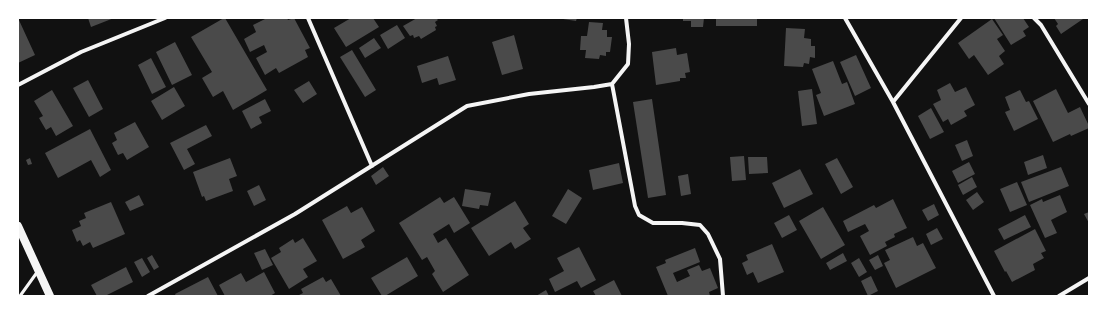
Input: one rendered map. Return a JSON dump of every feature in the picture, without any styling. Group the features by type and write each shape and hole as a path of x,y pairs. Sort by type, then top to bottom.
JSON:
{"main road":[{"path":"18,226 50,296"}],"street":[{"path":"18,85 81,52 165,18"},
{"path":"308,18 372,166"},
{"path":"148,296 295,214 467,106 529,94 612,84 628,64 629,44 626,18"},
{"path":"845,18 892,102 994,296"},
{"path":"892,102 961,18"},
{"path":"1034,18 1041,25 1089,104"},
{"path":"612,84 635,206 639,215 653,223 682,223 700,225 708,234 720,259 723,296"},
{"path":"1059,296 1089,278"}],"lane":[{"path":"20,296 38,270"}],"building":[{"path":"18,18 35,55 18,63"},
{"path":"88,18 114,18 91,27"},
{"path":"224,18 267,90 233,110 223,91 213,97 202,78 212,72 191,37"},
{"path":"267,18 287,18 288,20 294,18 310,48 305,50 308,57 279,73 276,68 265,75 256,58 267,52 264,45 250,52 244,39 256,32 253,25"},
{"path":"351,18 373,18 379,27 346,47 334,28"},
{"path":"417,18 436,18 438,20 435,22 437,26 435,27 436,30 421,39 419,36 414,38 413,35 410,36 403,26"},
{"path":"577,18 576,21 563,19"},
{"path":"683,18 704,18 703,27 691,27 691,21 683,21"},
{"path":"716,18 757,18 757,26 716,26"},
{"path":"994,18 1023,18 1029,27 1023,31 1026,36 1011,45"},
{"path":"1054,18 1083,19 1061,34 1056,26 1058,24"},
{"path":"992,19 1003,35 997,39 1005,51 999,56 1004,64 988,75 974,55 969,59 958,43"},
{"path":"589,22 603,23 602,30 607,30 607,37 612,37 610,52 606,52 606,56 600,55 599,59 585,58 586,50 580,50 581,36 587,36"},
{"path":"397,25 405,38 388,49 380,35"},
{"path":"786,28 805,29 804,38 811,39 811,46 815,46 815,58 810,57 809,64 804,63 803,67 784,66"},
{"path":"514,35 523,69 502,75 492,42"},
{"path":"374,38 381,48 365,58 359,48"},
{"path":"175,42 192,75 172,85 156,52"},
{"path":"676,48 677,55 687,53 690,72 685,73 686,78 680,78 680,81 656,85 652,52"},
{"path":"352,50 376,90 365,97 340,57"},
{"path":"856,55 871,88 855,96 840,62"},
{"path":"448,56 456,80 439,85 437,78 422,83 417,66"},
{"path":"151,58 166,87 152,94 138,65"},
{"path":"833,61 842,84 847,82 855,104 824,116 816,95 821,93 812,69"},
{"path":"88,80 103,109 89,117 73,88"},
{"path":"309,81 317,94 303,103 294,90"},
{"path":"950,83 955,92 966,87 975,105 964,111 967,116 951,125 948,119 943,122 933,104 941,100 937,90"},
{"path":"174,87 185,106 162,120 151,101"},
{"path":"812,89 817,124 802,126 798,91"},
{"path":"1056,89 1068,113 1080,107 1089,128 1071,136 1070,134 1053,142 1033,101"},
{"path":"52,90 73,126 56,136 51,127 46,130 39,118 43,116 34,101"},
{"path":"1020,90 1026,102 1029,101 1038,119 1014,131 1005,112 1010,110 1005,97"},
{"path":"265,99 271,111 259,117 262,123 251,129 242,111"},
{"path":"652,99 666,195 648,198 633,102"},
{"path":"931,108 944,132 930,139 918,116"},
{"path":"135,122 149,147 127,160 123,153 118,155 112,143 117,140 114,133"},
{"path":"206,125 212,136 187,149 195,164 184,170 170,143"},
{"path":"90,129 111,170 100,177 91,160 58,178 45,153"},
{"path":"967,140 973,156 962,161 955,145"},
{"path":"1043,155 1047,168 1028,175 1024,162"},
{"path":"744,156 746,180 732,181 730,157"},
{"path":"748,157 767,157 768,173 749,174"},
{"path":"30,158 32,164 28,165 26,160"},
{"path":"230,158 237,176 229,179 233,191 206,201 204,196 202,197 193,172"},
{"path":"837,158 853,187 841,194 825,164"},
{"path":"969,162 975,174 958,183 952,171"},
{"path":"619,163 623,183 593,190 589,170"},
{"path":"383,167 389,176 376,185 371,176"},
{"path":"1061,167 1069,186 1029,202 1021,182"},
{"path":"800,169 813,194 784,208 772,183"},
{"path":"688,174 691,194 681,196 678,176"},
{"path":"972,177 977,187 963,195 958,185"},
{"path":"1017,182 1027,205 1010,212 1000,189"},
{"path":"259,185 266,200 254,206 247,191"},
{"path":"465,189 491,193 488,206 480,205 479,209 462,206"},
{"path":"568,189 582,198 566,224 552,216"},
{"path":"977,192 984,202 973,210 966,200"},
{"path":"139,195 144,205 130,211 125,202"},
{"path":"1060,195 1067,212 1051,220 1057,233 1045,238 1030,205 1042,199 1043,202"},
{"path":"440,197 444,203 454,197 470,223 454,233 449,224 433,234 438,243 446,238 469,275 443,292 432,274 435,271 427,257 422,260 399,223"},
{"path":"893,199 907,228 894,234 895,237 885,242 887,246 870,255 860,236 869,231 865,224 848,232 843,221 874,205 876,208"},
{"path":"515,201 529,224 523,228 531,239 515,249 511,242 489,256 471,228"},
{"path":"111,202 125,234 93,248 90,242 83,246 80,240 77,242 72,230 81,226 79,221 86,218 84,213"},
{"path":"934,204 939,215 928,221 922,210"},
{"path":"347,206 351,213 362,207 375,231 361,240 365,247 343,259 322,220"},
{"path":"823,207 845,245 821,259 799,221"},
{"path":"1089,212 1089,223 1084,214"},
{"path":"789,215 797,230 782,238 774,223"},
{"path":"1025,215 1031,227 1004,240 998,229"},
{"path":"937,228 943,239 931,245 926,234"},
{"path":"1035,229 1046,251 1041,253 1044,258 1033,264 1035,270 1012,282 994,251"},
{"path":"913,237 917,246 923,243 936,268 896,288 884,263 890,260 885,250"},
{"path":"303,238 317,261 303,269 308,277 289,289 271,258 281,252 279,248 293,239 295,243"},
{"path":"772,244 784,272 758,283 753,272 747,275 742,263 748,260 746,255"},
{"path":"579,247 596,280 581,288 577,281 555,292 549,279 564,271 557,258"},
{"path":"695,248 700,262 673,273 677,282 690,276 687,270 699,265 702,271 710,268 718,288 709,292 710,296 668,296 656,267 666,263 665,260"},
{"path":"265,249 273,265 262,270 254,253"},
{"path":"843,253 847,261 830,270 826,263"},
{"path":"152,255 159,267 154,270 147,258"},
{"path":"878,255 883,266 875,270 869,260"},
{"path":"407,257 418,276 385,296 382,296 371,278"},
{"path":"142,258 150,272 142,277 134,262"},
{"path":"859,258 867,272 859,277 851,263"},
{"path":"126,267 133,282 105,296 97,296 91,285"},
{"path":"264,272 275,293 270,296 225,296 219,285 241,273 246,282"},
{"path":"871,276 878,291 868,296 861,281"},
{"path":"208,277 218,296 176,296 175,294"},
{"path":"323,277 326,282 331,279 341,296 297,296 303,293 301,289"},
{"path":"614,280 622,296 596,296 593,291"},
{"path":"546,290 549,296 536,296"}]}
